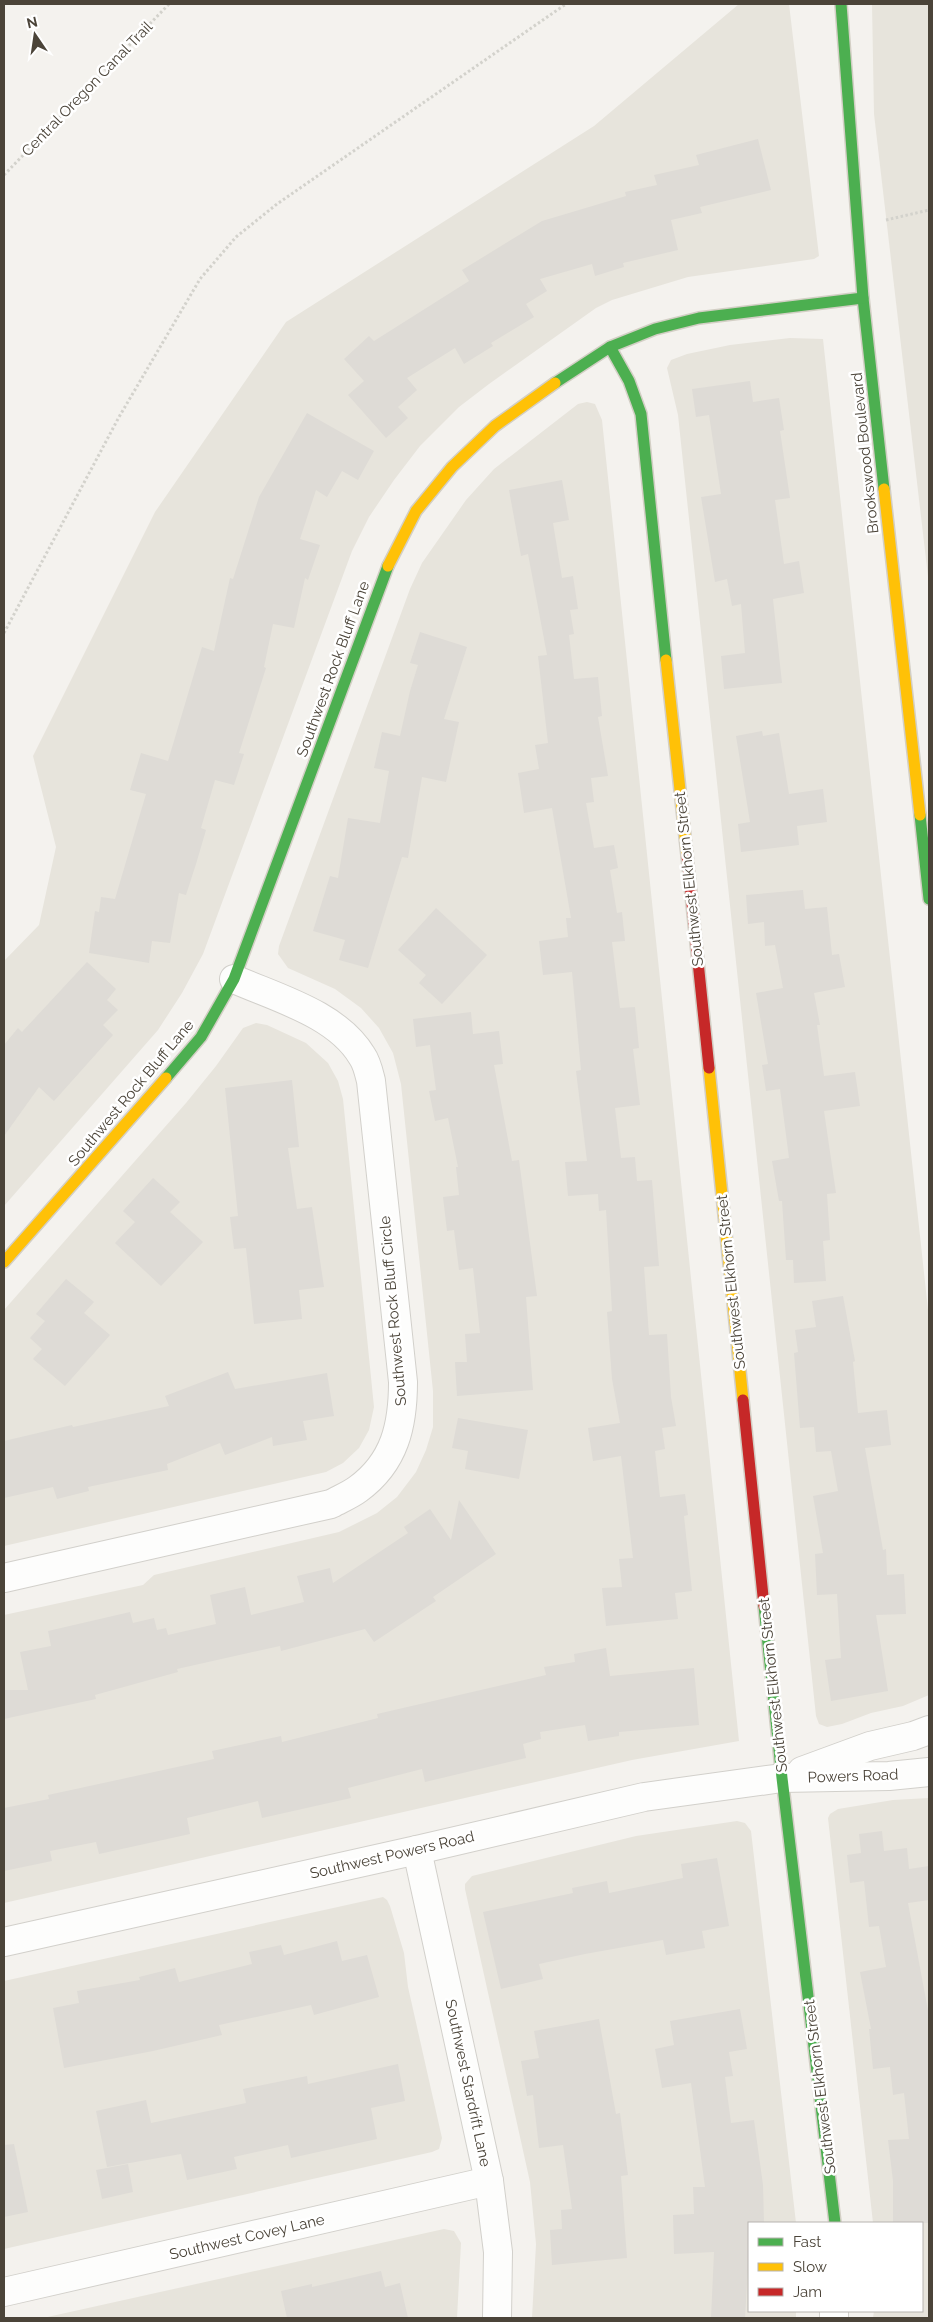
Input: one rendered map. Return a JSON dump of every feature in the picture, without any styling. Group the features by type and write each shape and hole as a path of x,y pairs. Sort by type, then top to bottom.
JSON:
{"street":[{"name":"Brookswood Boulevard","path":"841,4 863,298 929,899"},
{"name":"Southwest Rock Bluff Lane","path":"4,1262 201,1037 234,978 382,579 416,511 452,467 495,426 573,370 610,347 655,329 699,318 863,298"},
{"name":"Southwest Elkhorn Street","path":"610,347 630,381 641,414 782,1778 832,2189 834,2222"},
{"name":"Southwest Rock Bluff Circle","path":"4,1578 331,1504 358,1490 382,1466 396,1440 403,1412 403,1382 371,1081 363,1057 345,1034 323,1018 234,978"},
{"name":"Powers Road","path":"782,1778 870,1746 913,1736 929,1730"},
{"name":"Powers Road","path":"782,1778 889,1776 929,1772"},
{"name":"Southwest Powers Road","path":"4,1942 417,1850 644,1797 782,1778"},
{"name":"Southwest Stardrift Lane","path":"417,1850 489,2182 498,2252 497,2318"},
{"name":"Southwest Covey Lane","path":"4,2292 489,2182"}],"path":[{"name":"Central Oregon Canal Trail","path":"4,175 169,4"},
{"path":"4,633 119,417 200,279 236,237 277,204 566,4"},
{"path":"857,226 929,210"}],"shaded area":[{"path":"739,4 789,4 819,256 814,259 688,277 612,300 596,308 489,384 459,407 420,446 369,517 352,551 203,954 182,993 158,1030 4,1206 4,961 39,925 56,847 33,756 155,512 286,322 594,126"},
{"path":"872,4 929,4 929,585 874,114"},
{"path":"790,338 823,339 929,1319 929,1695 903,1706 871,1713 842,1724 827,1727 819,1724 816,1716 678,415 667,368 671,360 687,354 730,345"},
{"path":"587,402 595,404 602,420 739,1741 632,1760 4,1903 4,1615 143,1585 154,1575 339,1532 377,1513 397,1497 416,1472 426,1450 433,1427 433,1391 401,1084 393,1053 379,1028 361,1008 335,989 288,968 278,954 279,946 410,589 422,563 466,500 494,469 578,404"},
{"path":"256,1023 267,1025 306,1043 328,1063 338,1081 343,1099 374,1407 369,1430 359,1448 343,1463 326,1472 4,1546 4,1310 186,1103 243,1028"},
{"path":"929,1798 929,2318 873,2318 874,2312 923,2312 923,2222 873,2222 828,1818 830,1814 838,1809 893,1800"},
{"path":"737,1821 745,1823 751,1831 796,2222 748,2222 748,2312 796,2312 796,2318 532,2318 536,2244 530,2182 465,1884 472,1876 636,1836"},
{"path":"383,1897 390,1906 404,1953 408,1987 442,2138 439,2149 4,2249 4,1981"},
{"path":"444,2229 454,2231 461,2243 457,2318 43,2318"}],"building":[{"path":"758,139 771,190 700,207 702,213 671,220 678,250 623,263 624,267 595,276 592,264 540,279 547,291 526,304 534,317 491,343 493,346 464,364 455,348 407,378 417,390 398,407 408,418 386,438 348,395 364,381 344,359 369,336 374,341 469,281 462,270 542,221 626,196 625,192 657,185 654,175 699,165 696,155"},
{"path":"750,381 753,402 779,398 784,430 780,431 790,498 775,500 784,564 799,561 804,593 773,599 782,683 724,689 721,656 745,653 741,604 732,606 727,579 715,582 701,497 721,494 709,415 696,417 692,389"},
{"path":"307,413 374,451 358,480 342,471 327,497 316,490 300,539 320,545 308,580 305,578 294,628 273,624 264,667 266,668 239,753 244,754 234,785 215,780 201,828 206,830 196,864 186,895 179,893 170,943 152,941 149,963 89,953 95,911 99,912 101,897 115,899 146,794 130,790 141,753 168,761 202,647 214,651 230,578 233,579 259,497"},
{"path":"562,480 569,520 553,523 562,578 573,576 578,609 570,610 574,634 569,635 574,679 598,677 602,716 598,717 608,776 591,778 594,802 586,803 594,848 614,845 618,868 610,870 617,913 622,912 625,941 612,942 620,1008 635,1007 639,1048 633,1049 640,1105 615,1108 621,1158 635,1157 637,1181 652,1180 659,1266 644,1267 649,1335 667,1334 671,1397 676,1426 662,1428 665,1449 655,1451 660,1497 685,1494 688,1515 684,1516 692,1591 675,1593 678,1619 606,1626 602,1588 622,1587 619,1559 633,1558 621,1456 593,1461 588,1428 620,1423 612,1379 607,1312 612,1311 606,1210 599,1211 598,1194 568,1196 565,1162 587,1161 576,1071 581,1070 572,972 543,975 539,941 568,937 566,918 571,918 552,808 524,813 518,773 539,769 535,745 548,743 538,656 547,655 528,554 521,556 509,490"},
{"path":"420,632 467,647 444,719 459,722 446,782 422,777 408,858 402,857 368,968 339,960 345,940 313,931 330,876 338,878 348,818 380,823 389,771 374,768 382,732 400,736 418,665 410,663"},
{"path":"762,731 763,736 779,733 789,794 823,789 827,822 797,826 799,845 741,852 738,824 750,822 736,736"},
{"path":"803,890 805,909 827,907 832,955 839,954 845,987 814,993 820,1025 817,1025 824,1076 855,1072 860,1106 824,1111 836,1193 827,1194 830,1240 823,1241 826,1281 794,1283 793,1260 786,1260 782,1201 779,1201 772,1161 789,1158 780,1089 766,1091 762,1065 768,1064 756,993 783,988 775,945 765,946 764,922 748,924 746,895"},
{"path":"436,908 487,955 442,1004 419,983 426,975 398,950"},
{"path":"87,962 116,989 107,1000 118,1010 103,1025 113,1035 54,1101 39,1087 4,1136 4,1045 18,1028 22,1032"},
{"path":"471,1012 473,1034 499,1031 503,1064 494,1065 512,1161 519,1160 537,1296 526,1297 533,1390 457,1396 455,1362 467,1362 465,1334 480,1333 473,1268 459,1270 454,1230 447,1231 443,1197 459,1195 456,1167 458,1167 448,1118 435,1121 429,1091 436,1090 430,1045 416,1047 413,1019"},
{"path":"292,1080 299,1147 288,1148 297,1209 312,1207 324,1287 299,1290 302,1319 254,1324 246,1248 234,1249 230,1217 238,1216 225,1088"},
{"path":"153,1178 180,1202 170,1212 203,1242 161,1286 115,1243 135,1222 123,1211"},
{"path":"66,1279 94,1302 84,1313 110,1335 65,1386 33,1359 42,1349 30,1338 45,1321 36,1314"},
{"path":"843,1296 855,1361 853,1362 858,1413 887,1410 891,1445 865,1448 883,1550 886,1549 887,1575 904,1574 906,1614 876,1615 888,1691 831,1701 825,1660 841,1658 837,1594 817,1595 815,1554 823,1553 813,1496 838,1491 831,1451 816,1452 814,1427 800,1428 794,1353 798,1352 795,1330 816,1327 812,1301"},
{"path":"228,1372 235,1389 327,1373 334,1416 303,1421 307,1440 273,1446 272,1437 225,1455 220,1443 167,1464 168,1470 88,1487 89,1491 57,1499 53,1487 4,1498 4,1441 72,1425 73,1427 169,1406 165,1396"},
{"path":"458,1418 528,1430 519,1479 465,1469 468,1451 452,1448"},
{"path":"459,1500 496,1554 433,1597 436,1601 374,1642 365,1629 281,1651 280,1646 177,1669 178,1672 95,1695 96,1699 4,1719 4,1690 28,1690 20,1652 51,1646 48,1631 130,1612 133,1623 154,1618 157,1630 166,1628 168,1635 216,1624 210,1595 245,1587 251,1615 304,1602 297,1576 330,1568 333,1583 408,1533 404,1527 430,1509 451,1540"},
{"path":"606,1648 610,1676 694,1668 699,1725 619,1732 619,1736 588,1741 585,1725 540,1732 541,1739 523,1744 526,1758 425,1782 422,1769 348,1788 351,1798 262,1818 258,1801 187,1818 190,1834 99,1854 96,1842 50,1851 52,1861 4,1871 4,1808 49,1799 48,1795 214,1759 212,1751 281,1736 282,1742 378,1718 377,1714 546,1675 544,1667 575,1662 574,1654"},
{"path":"882,1831 884,1851 907,1848 909,1869 929,1866 929,1900 908,1903 929,2016 929,2223 893,2222 893,2181 888,2140 909,2139 904,2093 893,2095 890,2067 873,2069 869,2029 871,2029 860,1972 886,1967 879,1926 869,1927 864,1881 850,1883 847,1855 861,1853 859,1834"},
{"path":"717,1858 729,1926 702,1931 705,1948 666,1955 663,1940 585,1954 539,1964 543,1979 501,1989 483,1912 573,1893 572,1888 607,1881 609,1893 683,1878 681,1864"},
{"path":"337,1941 342,1961 367,1955 379,1997 314,2015 311,2005 219,2025 222,2035 153,2051 64,2068 53,2008 79,2003 77,1991 140,1980 139,1977 175,1968 179,1982 252,1964 249,1952 281,1945 284,1955"},
{"path":"740,2009 747,2049 729,2052 733,2076 725,2077 731,2123 754,2120 763,2185 764,2222 748,2222 745,2318 711,2318 714,2252 674,2254 673,2215 694,2214 693,2187 705,2187 691,2083 662,2088 655,2049 674,2045 670,2021"},
{"path":"599,2019 616,2114 620,2113 628,2175 621,2176 627,2258 552,2265 550,2230 562,2229 561,2210 572,2209 563,2145 539,2148 533,2095 527,2096 521,2061 539,2058 534,2031"},
{"path":"398,2064 405,2101 371,2108 377,2139 291,2158 288,2145 234,2157 237,2169 187,2180 181,2154 107,2167 96,2111 146,2100 151,2123 246,2103 243,2089 307,2076 308,2084"},
{"path":"14,2144 28,2212 4,2217 4,2145"},
{"path":"128,2164 133,2192 102,2199 96,2170"},
{"path":"381,2271 385,2287 400,2283 408,2318 287,2318 281,2291 312,2284 312,2287"}],"traffic: fast":[{"path":"841,4 863,298 884,489"},
{"path":"555,383 610,347 655,329 699,318 863,298"},
{"path":"610,347 629,381 641,414 666,660"},
{"path":"166,1078 201,1037 234,979 388,566"},
{"path":"920,815 929,899"},
{"path":"764,1606 782,1778 835,2222"}],"traffic: slow":[{"path":"388,566 416,511 452,467 495,426 555,383"},
{"path":"884,489 920,815"},
{"path":"666,660 687,855"},
{"path":"709,1068 743,1400"},
{"path":"4,1262 166,1078"}],"traffic: jam":[{"path":"687,855 709,1068"},
{"path":"743,1400 764,1606"}]}
